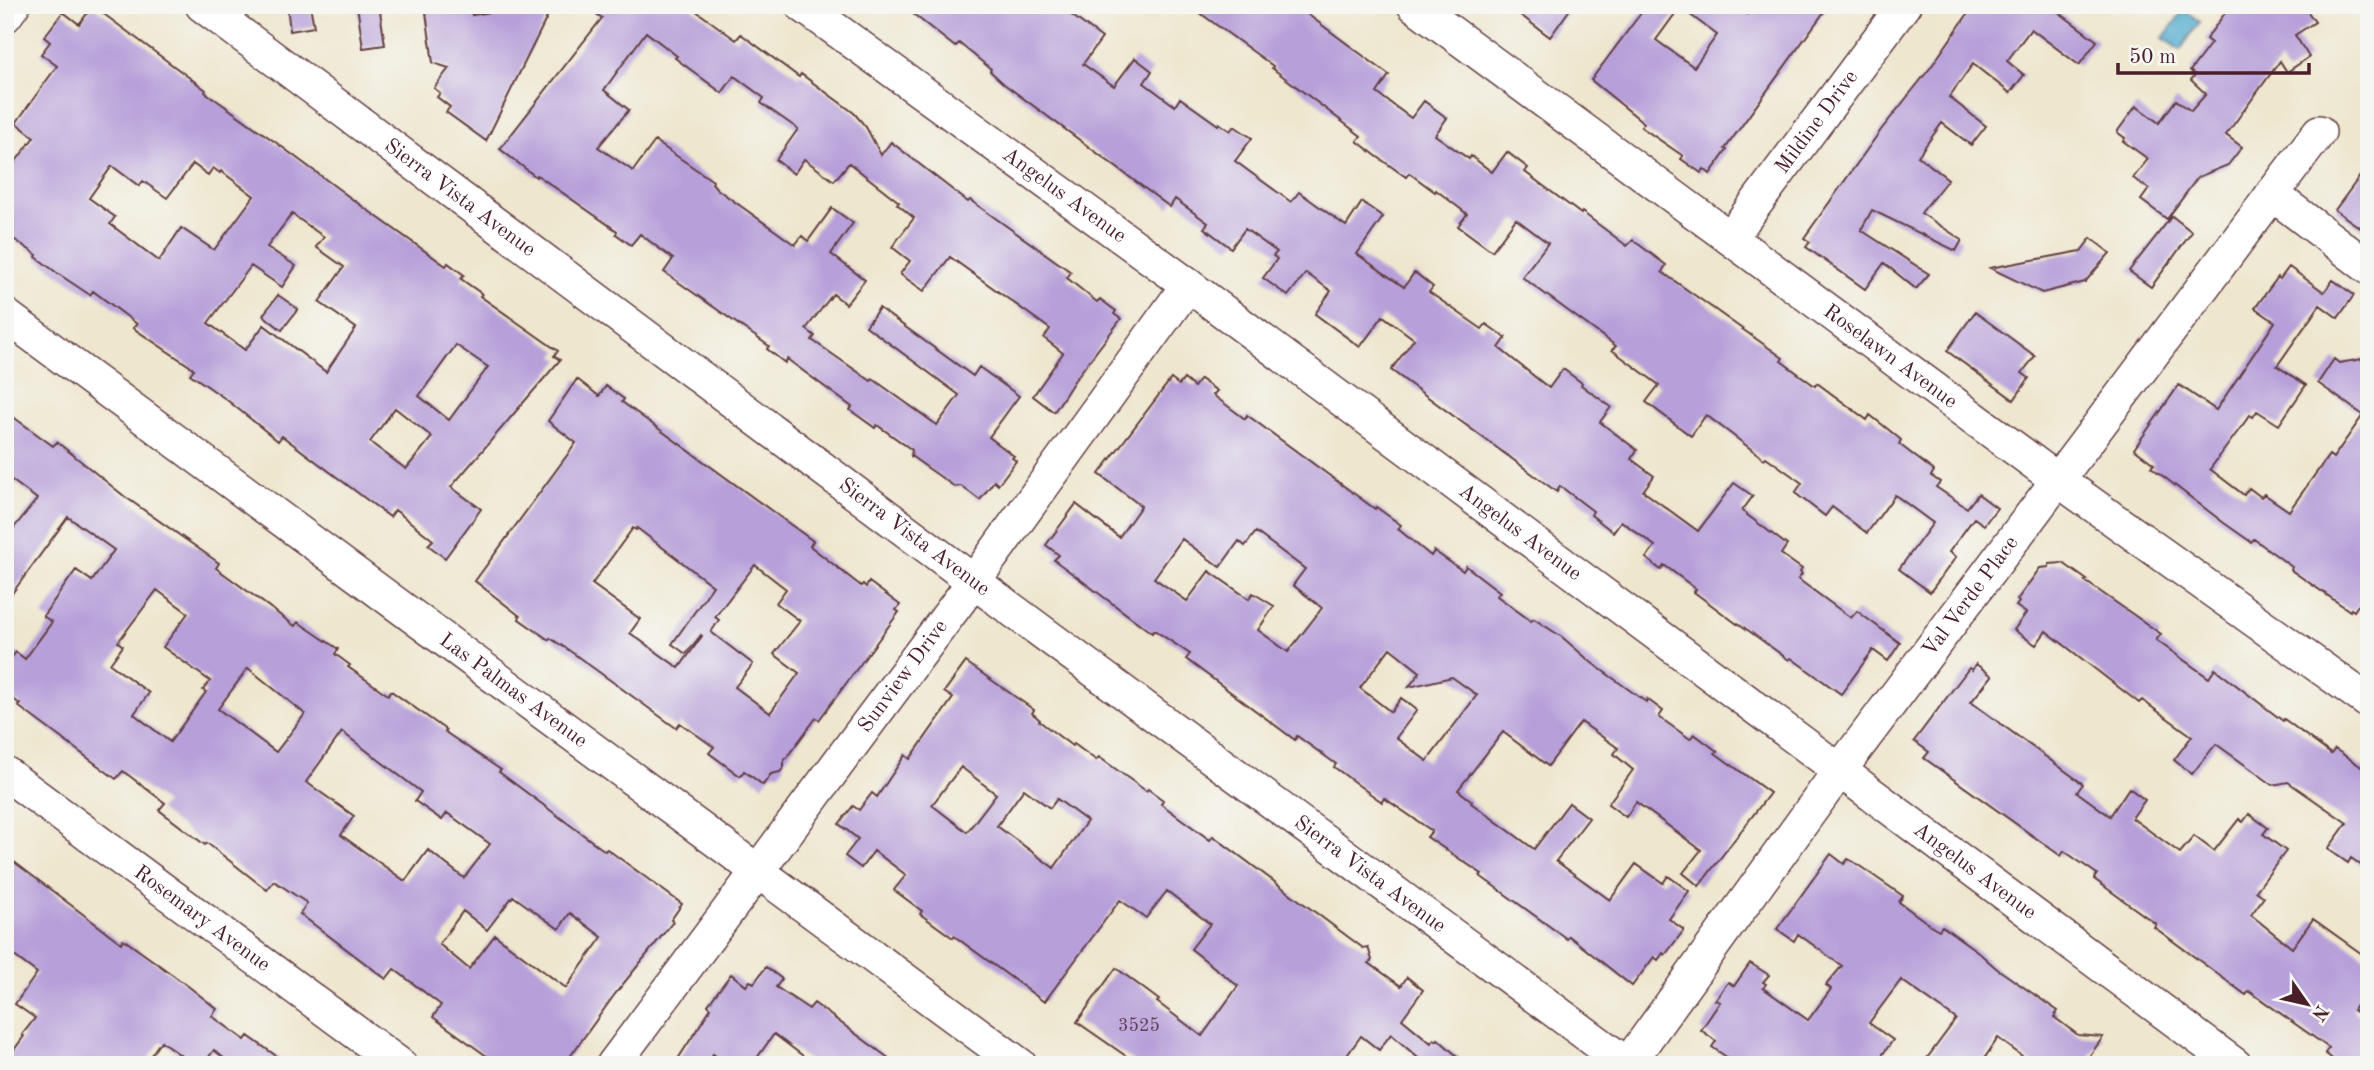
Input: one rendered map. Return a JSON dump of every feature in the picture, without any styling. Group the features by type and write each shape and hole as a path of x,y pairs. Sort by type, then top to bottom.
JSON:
{"street":[{"path":"5,16 13,5"},
{"name":"Sierra Vista Avenue","path":"202,5 1628,1065"},
{"name":"Angelus Avenue","path":"802,5 1188,285 2235,1065"},
{"name":"Roselawn Avenue","path":"1413,5 2057,479 2369,702"},
{"name":"Mildine Drive","path":"1730,238 1904,5"},
{"name":"Val Verde Place","path":"1628,1065 1840,771 2319,132"},
{"path":"2272,194 2369,268"},
{"name":"Sunview Drive","path":"613,1065 974,581 1188,285"},
{"name":"Las Palmas Avenue","path":"5,316 1020,1065"},
{"name":"Rosemary Avenue","path":"5,772 400,1065"}],"water":[{"path":"2184,10 2200,22 2180,50 2163,38"}],"building":[{"path":"287,5 310,5 314,27 290,31"},
{"path":"357,5 379,5 385,45 363,48"},
{"path":"425,5 450,5 451,9 470,6 472,15 534,5 553,5 486,141 446,112 450,107 437,97 440,93 434,88 449,68 433,63"},
{"path":"584,5 688,5 736,40 741,34 854,113 866,127 881,155 891,142 968,202 970,200 1071,272 1067,278 1097,302 1100,299 1116,311 1114,314 1121,319 1054,412 1033,396 1063,353 1044,338 1050,329 950,257 924,291 900,274 910,261 892,247 914,218 897,204 899,202 849,163 834,181 804,159 794,174 776,160 798,129 761,103 764,98 734,76 722,93 675,58 677,56 646,32 604,90 629,110 598,147 633,171 655,141 713,181 717,189 795,245 802,236 808,241 832,208 853,223 831,254 865,280 846,304 833,294 806,329 815,336 812,340 937,425 959,395 866,326 879,308 973,376 979,367 1019,396 989,437 1014,456 1012,458 1016,461 998,485 994,481 980,500 961,486 955,487 911,456 912,450 877,425 875,428 850,410 852,407 787,359 785,363 767,349 769,346 664,272 673,259 640,234 631,245 616,234 617,231 537,175 536,177 500,149 602,18"},
{"path":"902,5 1058,5 1102,38 1083,64 1114,86 1135,58 1152,71 1144,83 1175,106 1180,98 1218,125 1219,123 1230,131 1234,126 1252,138 1235,161 1291,202 1299,192 1346,226 1362,202 1383,217 1357,254 1404,287 1414,273 1417,274 1433,287 1429,292 1482,329 1486,324 1506,338 1499,348 1549,388 1563,369 1611,407 1600,422 1637,450 1631,459 1654,476 1643,491 1698,531 1734,483 1753,496 1742,511 1787,545 1781,554 1802,569 1798,579 1851,618 1857,611 1900,643 1888,661 1873,650 1841,694 1737,624 1694,592 1696,589 1664,565 1661,570 1646,558 1655,546 1621,521 1613,532 1591,515 1593,511 1560,486 1557,492 1391,370 1414,339 1383,316 1360,347 1315,314 1331,291 1306,273 1288,296 1263,278 1277,259 1273,256 1277,252 1245,229 1231,248 1204,228 1208,223 1175,199 1170,207 1004,84 991,69 959,43 955,47"},
{"path":"1189,5 1295,5 1389,75 1377,93 1411,118 1424,101 1447,118 1435,135 1492,172 1507,152 1528,168 1525,172 1581,214 1582,212 1627,246 1633,240 1666,265 1662,272 1783,358 1781,361 1815,386 1817,383 1867,420 1870,415 1901,440 1899,444 1934,471 1931,476 1940,482 1936,487 1967,508 1978,494 1997,508 1984,525 1974,518 1949,552 1956,557 1930,592 1899,569 1933,523 1895,495 1867,533 1832,507 1825,516 1795,493 1802,483 1766,457 1764,459 1706,415 1691,436 1646,402 1659,385 1612,350 1616,346 1522,277 1548,243 1516,219 1492,251 1458,226 1467,214 1436,190 1435,192 1409,173 1406,177 1375,155 1357,141 1361,136 1272,68 1273,66"},
{"path":"1507,5 1573,5 1550,37"},
{"path":"1647,5 1735,5 1747,14 1754,5 1829,5 1725,149 1727,150 1710,174 1704,169 1701,173 1681,159 1683,156 1641,127 1644,123 1591,80","holes":["1680,7 1717,35 1694,67 1656,40"]},
{"path":"1974,5 2049,5 2097,41 2079,65 2031,29 2007,61 2024,75 2010,93 1973,64 1949,97 1986,126 1971,145 1942,123 1918,156 1948,179 1921,213 1962,240 1956,251 1872,210 1861,230 1929,274 1916,289 1884,263 1865,289 1806,247 1810,242 1804,238"},
{"path":"2231,5 2303,5 2315,22 2295,35 2309,57 2287,72 2280,61 2226,135 2242,147 2228,165 2198,177 2167,219 2141,200 2149,189 2133,178 2148,159 2123,141 2125,138 2117,132 2136,106 2159,123 2176,100 2191,111 2206,94 2191,80 2195,75 2190,71 2211,43 2206,39"},
{"path":"93,6 352,199 446,266 448,263 464,275 461,279 482,294 480,296 558,351 554,356 560,360 451,487 481,509 445,558 428,545 433,540 395,510 390,517 282,436 278,441 190,374 194,369 133,328 137,324 93,291 90,295 57,273 5,233 5,176 34,137 16,123 57,66 41,54 50,42 44,37 63,12 79,24","holes":["193,164 208,175 213,168 220,173 221,171 254,196 214,250 181,228 159,261 110,224 115,217 89,198 112,166 139,186 143,181 167,198","292,214 324,237 316,247 344,267 319,302 356,328 326,372 264,325 245,350 208,323 251,266 282,287 296,266 267,247","456,345 488,367 449,420 419,396","395,408 432,437 406,469 370,442"]},
{"path":"2369,164 2369,234 2335,210"},
{"path":"2172,216 2192,232 2151,287 2129,271"},
{"path":"2091,238 2110,253 2085,282 2042,293 1990,268 2081,251"},
{"path":"2289,267 2324,292 2333,280 2354,295 2338,318 2320,305 2277,366 2306,385 2279,425 2257,411 2253,417 2250,415 2210,469 2244,495 2249,488 2261,497 2264,494 2289,511 2329,455 2333,458 2363,415 2318,383 2334,359 2339,363 2369,358 2369,589 2354,611 2350,611 2291,570 2292,567 2254,539 2251,542 2224,523 2151,467 2154,464 2134,449 2179,385 2216,410 2275,322 2255,308"},
{"path":"278,295 298,309 282,330 263,315"},
{"path":"1975,312 2035,356 2022,373 2029,378 2014,400 1947,351"},
{"path":"577,379 599,396 606,386 624,399 622,402 813,541 810,546 861,586 863,584 866,587 869,582 900,605 896,610 899,612 819,720 816,718 784,761 784,767 780,772 771,774 763,785 744,771 740,776 709,753 714,747 680,723 676,728 570,651 550,638 549,640 519,619 520,616 475,581 576,443 548,421","holes":["633,528 637,528 713,586 672,644 686,654 702,636 679,668 630,633 640,619 592,584","755,565 786,589 776,603 800,621 774,654 799,673 770,713 735,687 753,664 711,632 719,620 715,617"]},
{"path":"1171,379 1179,385 1184,379 1194,387 1200,379 1217,391 1213,395 1245,419 1247,415 1401,525 1398,529 1431,556 1434,551 1463,571 1466,566 1500,592 1497,596 1531,621 1534,619 1562,637 1592,663 1663,711 1659,717 1690,739 1694,734 1717,751 1715,753 1770,793 1699,886 1683,873 1701,850 1636,802 1626,817 1608,804 1633,770 1614,754 1618,748 1581,722 1548,766 1503,732 1458,790 1472,801 1471,803 1534,849 1569,803 1589,818 1556,861 1610,900 1636,864 1663,883 1668,876 1689,891 1669,919 1684,930 1665,955 1663,953 1658,960 1654,957 1632,986 1569,936 1567,939 1480,876 1482,874 1427,837 1432,831 1384,798 1382,802 1297,736 1295,740 1186,659 1190,654 1154,630 1152,633 1054,560 1059,555 1046,545 1076,504 1119,537 1141,506 1099,474","holes":["1256,532 1305,569 1293,585 1322,608 1288,652 1258,630 1274,606 1253,593 1249,599 1209,571 1187,601 1154,578 1182,539 1220,567 1239,541 1245,546","1390,648 1420,672 1409,687 1452,677 1477,695 1427,761 1396,738 1417,710 1401,698 1391,712 1360,688"]},
{"path":"5,411 53,446 57,442 124,496 219,563 216,568 295,626 298,622 338,649 335,654 350,665 348,667 388,695 391,691 446,730 445,732 501,770 499,772 605,851 607,849 682,904 671,920 673,922 615,994 564,1065 499,1065 433,1017 441,1005 394,969 386,979 300,914 307,903 274,881 267,890 159,810 165,803 123,771 116,779 18,706 20,704 5,693 5,666 16,652 25,659 52,622 43,616 76,570 92,581 114,550 68,517 5,603 5,539 37,499 5,475","holes":["157,590 188,613 163,647 210,681 203,690 206,692 170,742 134,714 149,693 110,664 123,646 118,642","248,668 305,714 276,752 218,709","342,732 421,792 415,801 442,820 447,813 490,844 464,878 428,850 405,881 341,835 354,816 306,782","513,896 559,929 570,913 602,937 566,988 495,935 469,969 439,944 463,911 487,930"]},
{"path":"2063,563 2161,634 2156,640 2209,678 2215,669 2331,754 2335,749 2369,772 2369,871 2351,858 2348,863 2328,849 2347,823 2288,782 2273,785 2216,744 2192,774 2174,760 2192,736 2142,700 2139,703 2046,631 2036,645 2014,630 2026,613 2016,606 2019,602 2017,600 2040,568"},
{"path":"966,662 1034,710 1032,713 1039,721 1072,746 1074,744 1096,760 1099,757 1146,791 1148,789 1163,800 1161,804 1210,840 1213,836 1363,948 1368,947 1372,960 1369,963 1401,986 1407,977 1423,990 1402,1019 1431,1043 1438,1039 1467,1065 1413,1065 1418,1058 1391,1034 1379,1050 1361,1036 1340,1065 1139,1065 1077,1022 1116,968 1202,1036 1238,986 1191,949 1210,924 1167,891 1146,918 1120,900 1045,1001 954,936 953,938 920,914 922,911 894,890 906,875 874,851 861,868 845,856 858,839 839,824 853,806 859,810 872,793 877,797 905,755 910,759 953,698 944,692","holes":["961,767 996,794 967,832 932,805","1024,789 1050,808 1057,799 1087,821 1054,868 997,826"]},
{"path":"1976,664 1992,676 1971,702 2083,784 2077,792 2110,816 2129,788 2145,800 2132,818 2180,853 2194,836 2214,851 2239,819 2243,822 2249,814 2268,828 2263,834 2286,851 2256,891 2264,897 2251,915 2292,948 2313,919 2369,959 2369,986 2353,1010 2369,1023 2369,1065 2340,1065 2325,1053 2329,1048 2249,991 2246,995 2154,927 2156,924 2094,879 2097,874 2064,851 2061,856 1924,758 1929,752 1914,741 1969,668 1972,670"},
{"path":"1831,854 1844,864 1848,859 1854,862 1903,896 1899,902 1930,925 1939,930 1942,926 2058,1011 2054,1017 2078,1035 2103,1037 2083,1065 2034,1065 1998,1038 1980,1065 1922,1065 1956,1019 1901,980 1869,1023 1893,1040 1875,1065 1738,1065 1712,1047 1716,1041 1701,1030 1720,1002 1715,1000 1728,982 1734,986 1750,963 1769,975 1763,982 1766,984 1763,988 1808,1020 1831,989 1826,985 1842,966 1798,934 1794,941 1777,929"},
{"path":"5,855 121,943 123,939 188,986 217,1009 212,1016 245,1040 248,1036 289,1065 232,1065 214,1050 203,1065 194,1065 161,1041 144,1065 5,1065 35,1018 15,1004 37,973 5,949"},
{"path":"766,967 782,979 776,987 809,1009 814,1003 898,1065 815,1065 774,1034 752,1065 728,1065 713,1054 706,1065 674,1065 711,1008 708,1005 731,974 746,986 750,981 754,983"}]}
